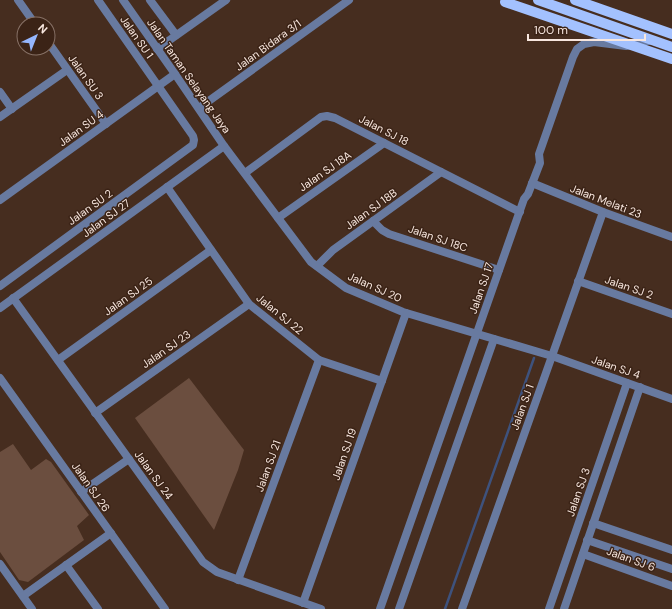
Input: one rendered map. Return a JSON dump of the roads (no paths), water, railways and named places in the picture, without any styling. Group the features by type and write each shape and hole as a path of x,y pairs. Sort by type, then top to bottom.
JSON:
{"main road":[{"path":"538,0 672,47"},
{"path":"575,0 672,34"},
{"path":"503,1 672,59"}],"street":[{"path":"18,0 29,16"},
{"name":"Jalan SU 1","path":"98,0 193,136 193,145"},
{"name":"Jalan Taman Selayang Jaya","path":"123,0 224,146"},
{"path":"150,0 176,35"},
{"path":"157,49 226,0"},
{"name":"Jalan Bidara 3/1","path":"199,108 349,0"},
{"name":"Jalan SJ 17","path":"380,609 524,199 528,194 540,163 540,154 572,57 577,49 584,44 594,42 626,46 652,40"},
{"name":"Jalan SU 3","path":"56,54 106,124"},
{"path":"0,117 67,70"},
{"name":"Jalan SU 4","path":"0,200 175,74"},
{"path":"0,92 12,109"},
{"name":"Jalan SJ 18","path":"245,173 321,117 327,116 335,118 520,212"},
{"name":"Jalan SJ 18A","path":"278,218 384,143"},
{"name":"Jalan SU 2","path":"0,286 193,145"},
{"name":"Jalan SJ 20","path":"224,146 312,262 346,288 406,312 552,356"},
{"name":"Jalan SJ 27","path":"0,308 224,146"},
{"name":"Jalan SJ 18B","path":"317,266 333,250 441,172"},
{"name":"Jalan Melati 23","path":"532,183 603,212 672,237"},
{"name":"Jalan SJ 22","path":"167,187 249,304 319,360 382,381"},
{"name":"Jalan SJ 1","path":"462,609 603,212"},
{"name":"Jalan SJ 18C","path":"373,221 382,230 389,234 499,270"},
{"name":"Jalan SJ 25","path":"58,360 211,250"},
{"name":"Jalan SJ 2","path":"578,281 672,314"},
{"name":"Jalan SJ 24","path":"13,298 203,562 217,572 321,609"},
{"name":"Jalan SJ 23","path":"95,413 249,304"},
{"name":"Jalan SJ 19","path":"303,603 406,312"},
{"path":"399,609 494,339"},
{"name":"Jalan SJ 4","path":"552,356 672,399"},
{"name":"Jalan SJ 21","path":"238,580 319,360"},
{"name":"Jalan SJ 26","path":"0,378 165,609"},
{"name":"Jalan SJ 3","path":"550,609 627,383"},
{"path":"564,609 640,387"},
{"path":"81,492 129,459"},
{"name":"Jalan SJ 6","path":"593,523 672,550"},
{"path":"23,596 111,533"},
{"path":"587,540 672,570"},
{"name":"Jalan SJ 6","path":"583,554 672,586"},
{"path":"0,564 32,609"},
{"path":"66,565 98,609"}],"waterway":[{"path":"445,609 534,358"}]}
